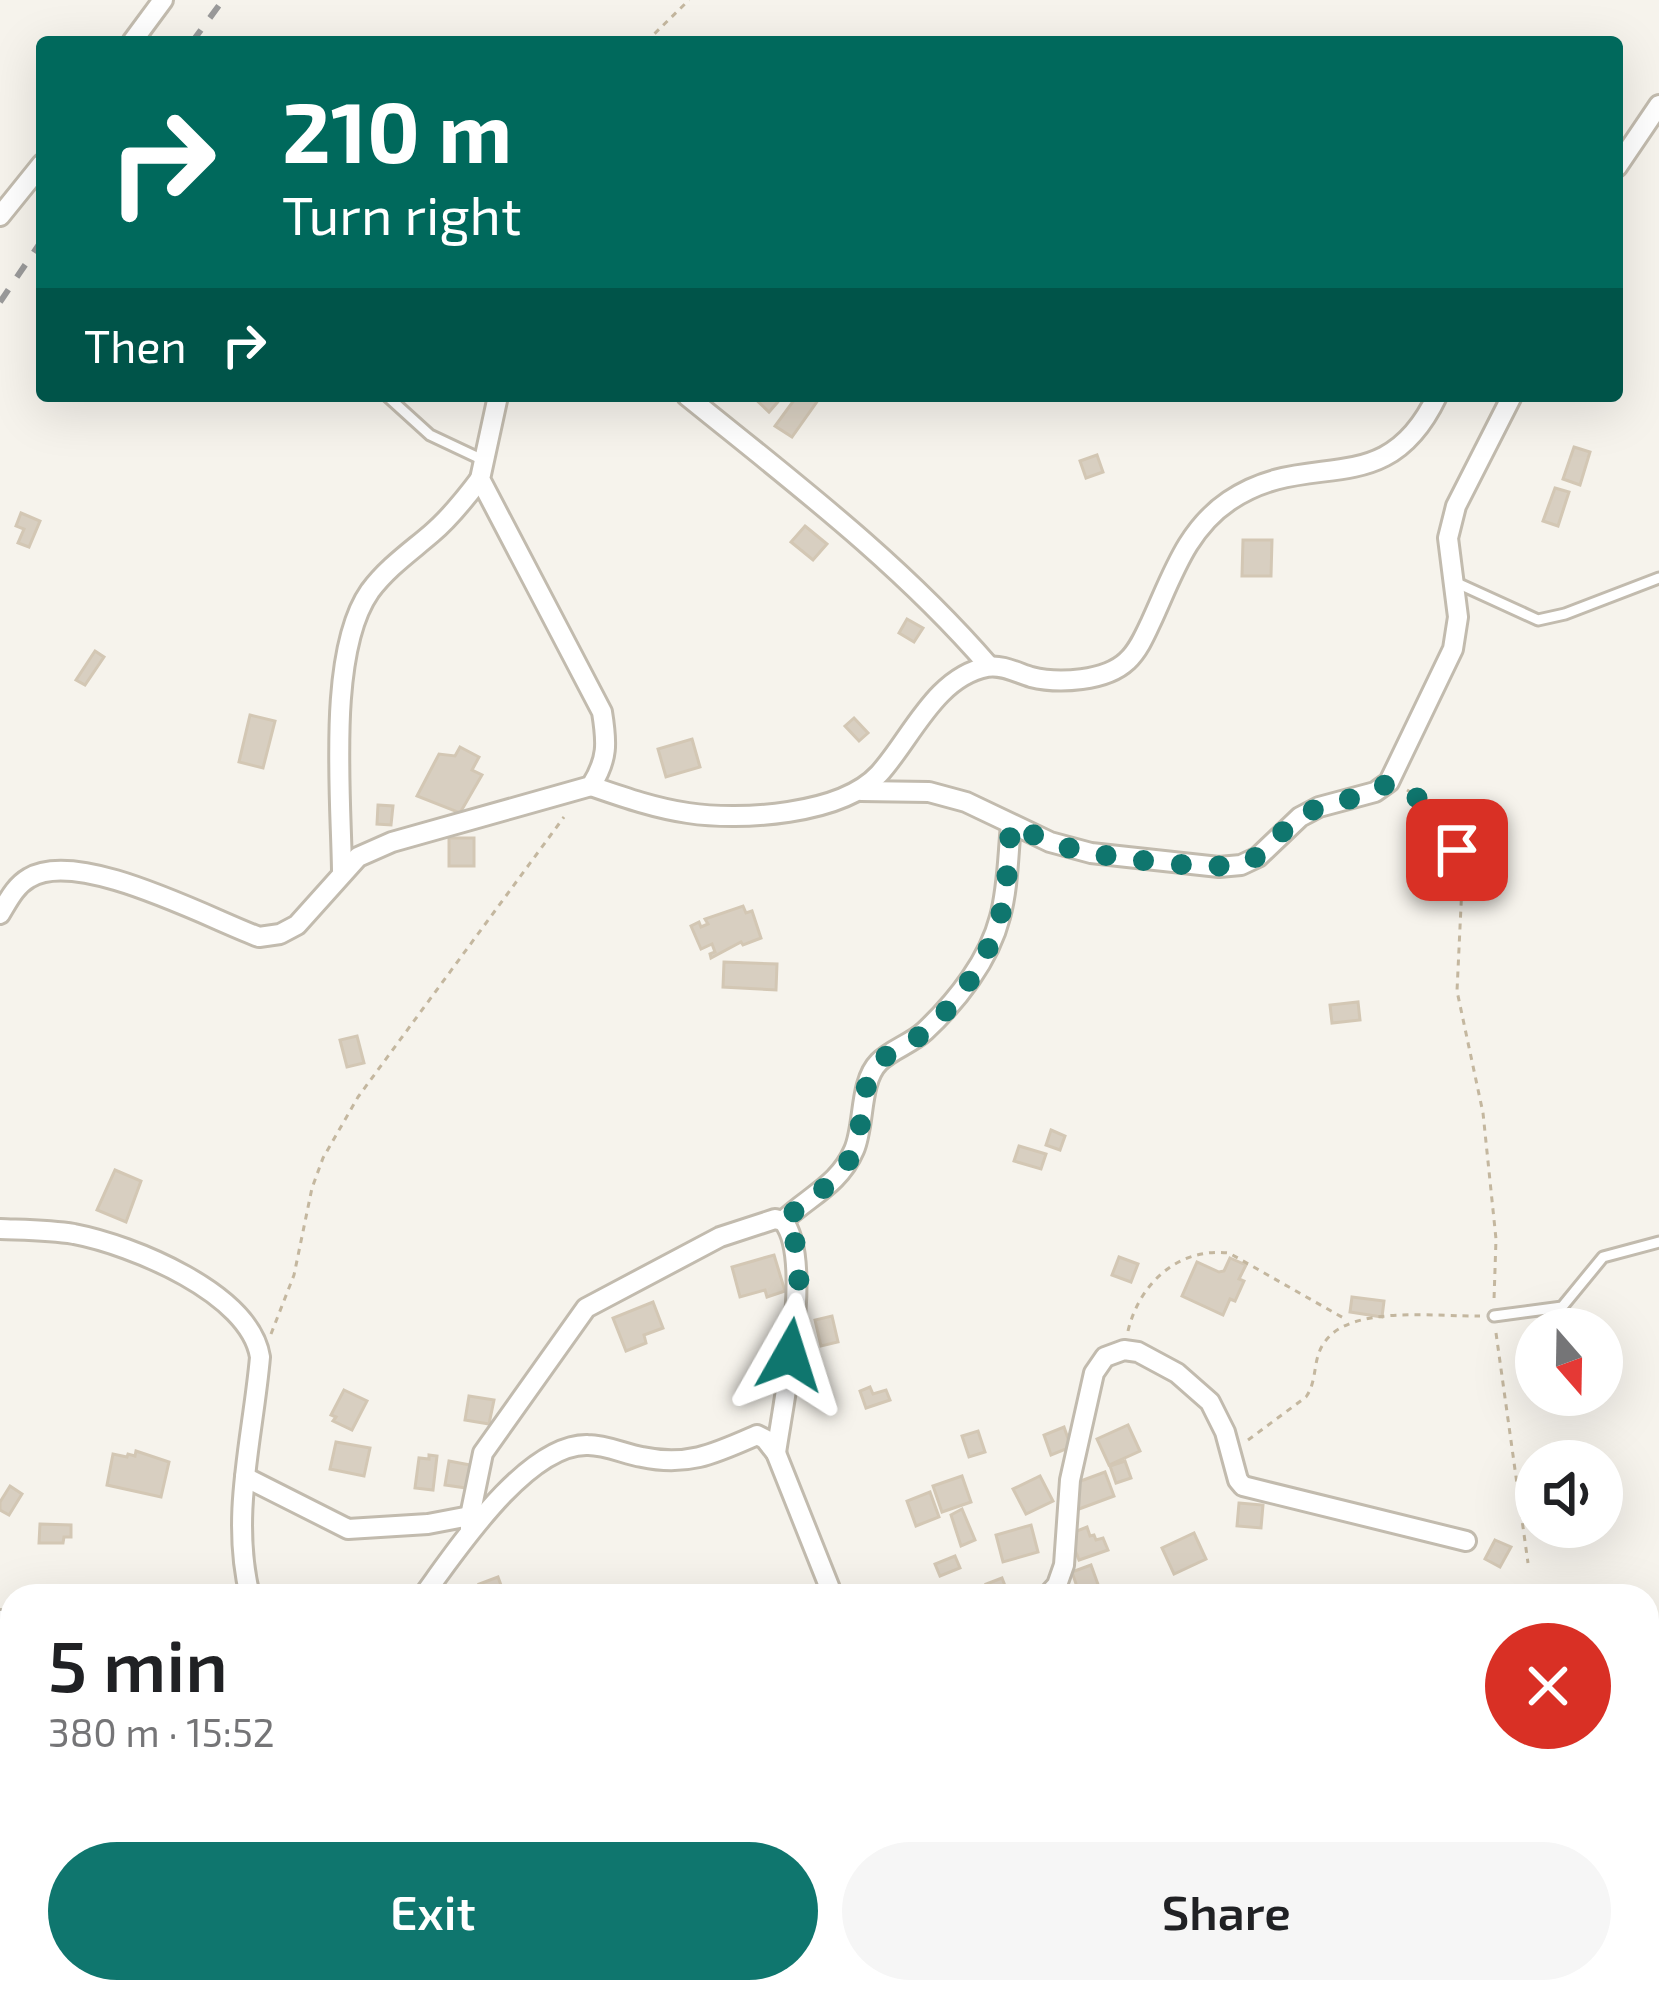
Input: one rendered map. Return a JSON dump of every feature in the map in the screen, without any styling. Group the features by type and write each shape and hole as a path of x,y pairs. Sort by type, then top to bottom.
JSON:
{"street":[{"path":"137,36 164,0"},
{"path":"1623,157 1659,105"},
{"path":"0,216 36,171"},
{"path":"342,871 342,664 351,626 370,591 398,560 456,511 482,470 497,402"},
{"path":"694,402 889,563 943,613 989,666"},
{"path":"0,914 16,887 33,875 76,872 136,885 259,937 297,925 358,857 392,842 591,786 691,814 758,814 831,804 861,791 933,702 960,679 989,666 1059,680 1114,670 1130,659 1190,537 1214,512 1255,487 1293,473 1359,468 1388,458 1434,402"},
{"path":"861,791 928,792 966,802 1050,842 1090,853 1185,865 1241,865 1258,856 1300,817 1319,807 1375,793 1389,782 1453,649 1457,617 1448,538 1456,506 1509,402"},
{"path":"482,470 602,712 608,748 604,766 591,786"},
{"path":"470,1524 483,1453 586,1308 720,1237 759,1223 784,1221 844,1169 855,1148 871,1075 878,1063 938,1018 980,963 1001,916 1011,825"},
{"path":"776,1453 798,1262 784,1221"},
{"path":"0,1228 75,1234 131,1251 199,1283 246,1324 258,1343 260,1357 240,1519 247,1584"},
{"path":"1058,1584 1070,1480 1094,1373 1105,1357 1124,1350 1166,1366 1210,1402 1243,1486 1466,1541"},
{"path":"431,1584 470,1524 551,1454 589,1444 651,1459 701,1459 757,1436 776,1453 828,1584"},
{"path":"245,1477 348,1529 470,1524"}],"lane":[{"path":"394,402 482,470"},
{"path":"1452,580 1538,620 1659,578"},
{"path":"1494,1316 1562,1307 1603,1257 1659,1242"}],"path":[{"path":"652,36 688,0"},
{"path":"1389,782 1440,811 1457,850 1462,885 1457,991 1484,1113 1482,1132 1496,1239 1494,1316 1528,1563"},
{"path":"260,1357 294,1275 322,1158 358,1097 560,825 564,818 557,797"},
{"path":"1124,1350 1134,1306 1146,1286 1165,1270 1214,1251 1229,1253 1349,1321"},
{"path":"1232,1452 1306,1397 1312,1388 1314,1361 1339,1325 1494,1316"}],"building":[{"path":"758,402 778,402 769,412"},
{"path":"793,402 817,402 792,437 775,426"},
{"path":"1574,447 1590,452 1580,485 1563,479"},
{"path":"1097,455 1103,472 1086,478 1080,461"},
{"path":"1555,488 1569,492 1558,526 1543,521"},
{"path":"21,513 40,521 29,547 18,543 24,529 16,526"},
{"path":"805,526 827,544 813,560 791,542"},
{"path":"1243,540 1272,540 1271,576 1242,576"},
{"path":"907,619 923,628 914,642 899,633"},
{"path":"95,651 104,657 85,685 76,680"},
{"path":"250,715 275,721 263,768 239,762"},
{"path":"854,718 868,733 859,741 845,726"},
{"path":"692,739 700,767 666,777 658,749"},
{"path":"460,747 479,757 472,770 482,775 460,813 417,796 439,754 455,756"},
{"path":"378,805 393,806 391,825 377,824"},
{"path":"449,838 474,838 474,866 449,866"},
{"path":"743,906 746,913 752,911 761,938 741,942 711,958 712,944 701,949 691,926 699,922 701,927 708,924 705,919"},
{"path":"724,962 777,964 776,990 723,987"},
{"path":"1358,1002 1360,1020 1332,1023 1330,1005"},
{"path":"357,1036 364,1063 347,1067 340,1040"},
{"path":"1051,1130 1065,1136 1060,1150 1046,1145"},
{"path":"1019,1146 1046,1154 1041,1169 1014,1161"},
{"path":"115,1170 141,1181 126,1222 97,1210"},
{"path":"774,1255 785,1291 767,1297 765,1290 740,1297 732,1267"},
{"path":"1119,1257 1138,1264 1131,1282 1112,1275"},
{"path":"1230,1258 1246,1265 1235,1301 1230,1299 1223,1315 1182,1296 1197,1262 1219,1272"},
{"path":"1352,1297 1384,1301 1382,1317 1350,1312"},
{"path":"653,1302 663,1328 644,1335 646,1343 626,1351 613,1318"},
{"path":"832,1316 838,1342 821,1346 815,1320"},
{"path":"870,1387 873,1394 886,1390 890,1400 866,1408 860,1391"},
{"path":"344,1390 367,1401 352,1430 333,1421 336,1417 331,1415"},
{"path":"469,1396 494,1400 489,1424 465,1420"},
{"path":"1128,1425 1140,1451 1109,1465 1097,1439"},
{"path":"1064,1427 1071,1447 1051,1455 1044,1435"},
{"path":"978,1431 985,1452 969,1457 962,1436"},
{"path":"336,1442 370,1448 364,1476 330,1469"},
{"path":"136,1451 169,1462 161,1497 107,1485 113,1454 135,1456"},
{"path":"429,1455 437,1456 433,1490 415,1488 419,1458 429,1459"},
{"path":"449,1461 470,1465 466,1488 445,1485"},
{"path":"1125,1461 1131,1478 1116,1483 1110,1466"},
{"path":"1105,1472 1114,1496 1079,1509 1070,1485"},
{"path":"962,1476 971,1502 942,1512 933,1486"},
{"path":"1040,1476 1053,1501 1026,1514 1013,1489"},
{"path":"10,1486 22,1494 9,1515 0,1510 0,1502"},
{"path":"930,1492 939,1517 916,1526 907,1501"},
{"path":"1239,1503 1263,1505 1261,1528 1237,1526"},
{"path":"962,1509 975,1540 961,1546 951,1515"},
{"path":"40,1524 71,1525 71,1537 64,1537 63,1543 39,1543"},
{"path":"1031,1525 1038,1552 1003,1562 996,1535"},
{"path":"1087,1527 1090,1536 1103,1538 1108,1550 1079,1560 1069,1534"},
{"path":"1194,1533 1206,1559 1174,1574 1162,1548"},
{"path":"1495,1540 1511,1547 1500,1567 1485,1559"},
{"path":"955,1556 960,1568 940,1576 935,1564"},
{"path":"1091,1565 1098,1584 1076,1584 1072,1572"}],"railway":[{"path":"196,36 223,0"},
{"path":"0,302 36,249"}],"route":[{"path":"790,1355 798,1262 784,1221 844,1169 855,1148 871,1075 878,1063 938,1018 980,963 1001,916 1011,825 1090,853 1185,865 1241,865 1258,856 1300,817 1319,807 1375,793 1389,782 1432,802 1457,850"}]}
